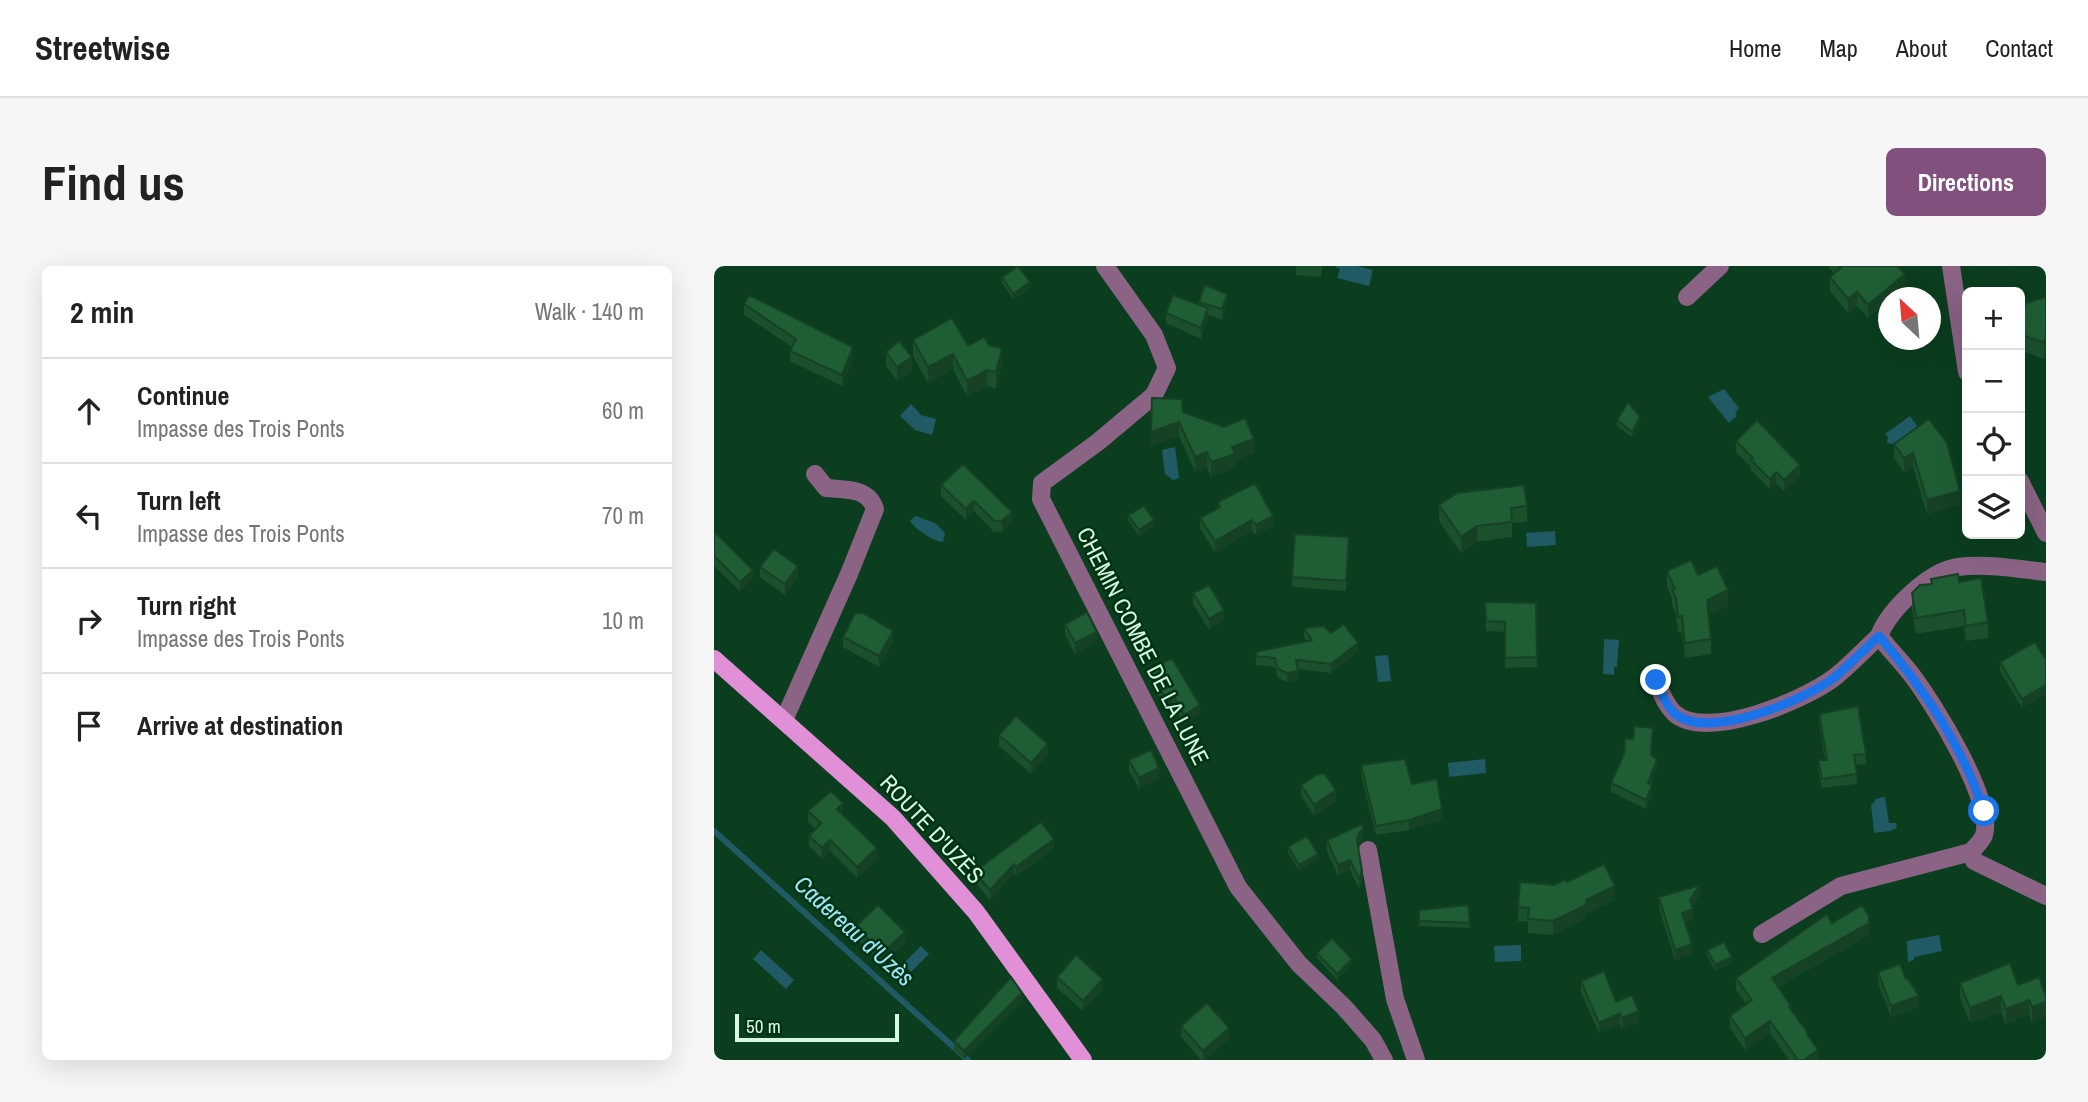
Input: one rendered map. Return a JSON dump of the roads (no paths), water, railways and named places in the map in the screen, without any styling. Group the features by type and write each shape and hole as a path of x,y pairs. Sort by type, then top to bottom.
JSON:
{"main road":[{"name":"ROUTE D'UZÈS","path":"714,659 893,818 976,912 1083,1060"}],"street":[{"name":"CHEMIN COMBE DE LA LUNE","path":"1105,266 1154,335 1167,368 1154,395 1098,442 1042,483 1041,499 1238,887 1299,964 1344,1007 1373,1040 1384,1060"},
{"path":"1687,297 1720,266"},
{"path":"1951,266 1964,350"},
{"path":"784,720 875,509 872,499 863,492 825,488 815,474"},
{"path":"2025,491 2046,533"},
{"path":"1656,680 1662,696 1675,714 1702,724 1737,720 1783,705 1833,678 1879,636 1884,623 1908,596 1942,571 1959,567 2046,572"},
{"path":"1762,934 1841,886 1971,852 1984,835 1984,811 1961,754 1912,675 1879,636"},
{"path":"1368,850 1395,999 1416,1060"},
{"path":"1971,852 1974,861 2046,896"}],"water":[{"path":"1334,266 1357,266 1373,270 1369,286 1337,278 1340,269"},
{"path":"1724,389 1739,408 1735,414 1737,416 1729,423 1708,397"},
{"path":"911,404 921,415 936,419 932,435 915,430 900,416"},
{"path":"1910,416 1920,430 1895,447 1887,443 1888,437 1885,434"},
{"path":"1175,447 1179,478 1173,480 1165,474 1162,450"},
{"path":"917,516 939,526 945,534 943,542 920,531 910,521"},
{"path":"1555,531 1556,545 1527,547 1526,533"},
{"path":"1604,639 1619,640 1614,675 1603,674"},
{"path":"1388,655 1391,681 1378,682 1375,656"},
{"path":"1485,759 1486,773 1449,777 1448,763"},
{"path":"1885,797 1889,823 1896,823 1897,828 1874,833 1871,804 1875,799"},
{"path":"1939,935 1942,951 1914,957 1914,960 1908,962 1907,941"},
{"path":"1521,945 1521,961 1495,962 1494,946"},
{"path":"921,946 929,954 911,972 903,964"},
{"path":"761,950 794,980 786,989 753,959"}],"waterway":[{"name":"Cadereau d'Uzès","path":"714,831 968,1060"}]}
